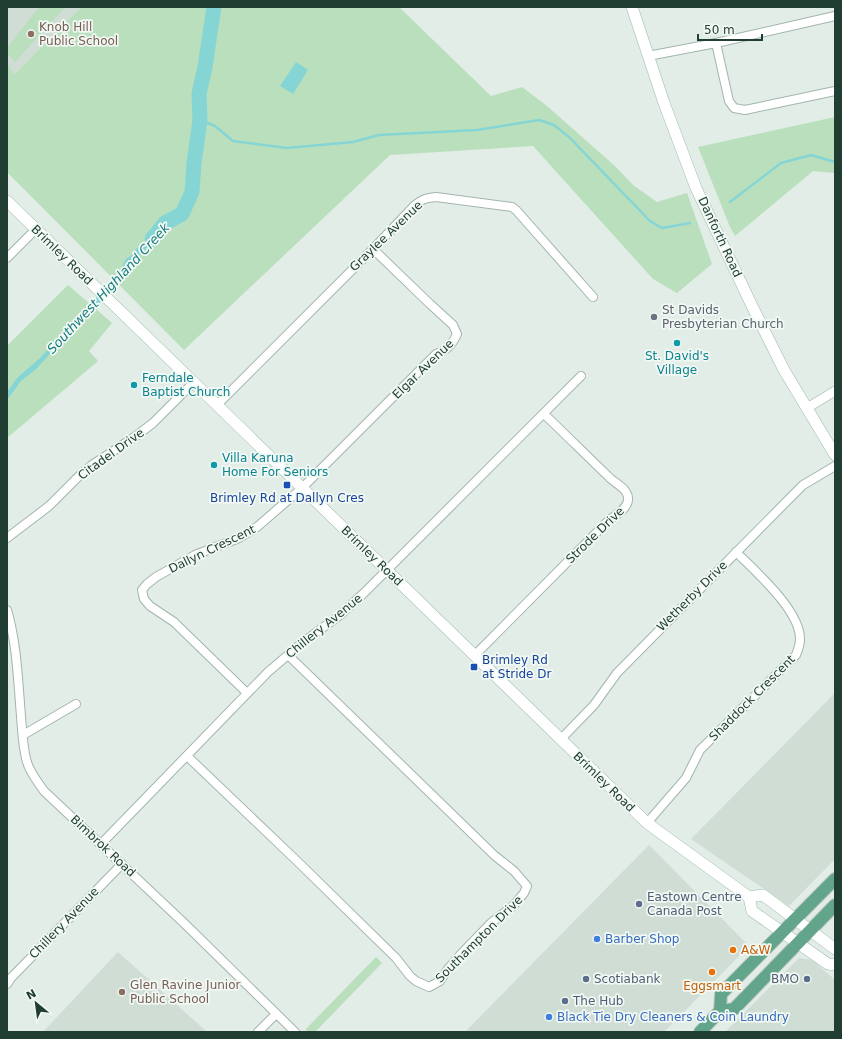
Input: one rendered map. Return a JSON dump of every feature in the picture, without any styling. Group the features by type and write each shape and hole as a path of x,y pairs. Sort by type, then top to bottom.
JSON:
{"main road":[{"name":"Danforth Road","path":"632,7 675,135 706,208 784,370 835,454"},
{"name":"Brimley Road","path":"7,201 647,823 749,897 752,911 828,964 835,965"},
{"path":"700,1032 720,1011 722,994 835,879"},
{"path":"749,897 763,895 835,949"},
{"path":"720,1011 734,1009 835,905"}],"street":[{"path":"648,56 716,43 835,16"},
{"path":"716,43 729,101 734,108 745,110 835,91"},
{"name":"Graylee Avenue","path":"217,405 415,205 423,199 436,197 512,207 523,217 593,297"},
{"path":"7,258 36,229"},
{"name":"Elgar Avenue","path":"302,488 436,354 443,352 449,347 454,342 457,334 453,325 373,249"},
{"name":"Chillery Avenue","path":"101,844 268,672 288,654 340,615 364,593 581,376"},
{"name":"Citadel Drive","path":"7,538 49,506 88,468 153,423 194,382"},
{"path":"807,408 835,391"},
{"name":"Strode Drive","path":"475,655 609,520 620,512 628,503 627,494 620,486 544,414"},
{"name":"Wetherby Drive","path":"561,739 594,705 616,673 736,552 804,485 835,466"},
{"name":"Dallyn Crescent","path":"247,693 178,627 150,606 144,598 142,590 156,577 195,555 239,538 257,527 302,488"},
{"name":"Shaddock Crescent","path":"647,823 686,778 700,750 796,655 799,648 800,640 798,630 794,620 779,595 736,552"},
{"name":"Bimbrok Road","path":"7,610 13,636 23,735 27,761 31,772 44,791 185,924 295,1032"},
{"name":"Southampton Drive","path":"187,756 297,860 396,958 410,976 416,981 429,987 440,981 461,954 491,923 513,906 524,893 527,886 288,654"},
{"path":"23,735 76,704"},
{"name":"Chillery Avenue","path":"7,984 10,978 122,864"},
{"path":"258,1032 276,1014"}],"shaded area":[{"name":"Knob Hill Public School","path":"7,7 81,7 14,75 7,62"},
{"path":"835,693 835,859 789,906 691,839"},
{"path":"649,845 749,946 664,1032 465,1032"},
{"name":"Glen Ravine Junior Public School","path":"118,952 207,1032 43,1032"},
{"path":"799,958 812,960 835,980 835,1032 725,1032"}],"green space":[{"path":"39,7 65,7 15,62 7,53 7,48"},
{"path":"81,7 399,7 491,96 522,87 547,106 616,167 633,185 657,202 687,193 712,264 677,293 653,279 533,146 390,155 184,350 7,172 7,62 14,75"},
{"path":"835,117 835,173 813,171 735,236 698,147"},
{"path":"68,285 112,323 89,351 98,361 7,438 7,346"},
{"path":"376,957 382,963 315,1032 308,1032 306,1029"}],"water":[{"path":"296,62 308,70 293,94 280,86"},
{"name":"Southwest Highland Creek","path":"165,223 154,242 138,256 133,265 125,272 123,280 120,281 89,315 75,327 35,370 21,381 7,400 7,392 17,378 40,358 118,274 126,259 132,255 136,249 146,243"}],"waterway":[{"name":"Southwest Highland Creek","path":"152,239 165,223 182,214 192,192 194,163 200,120 199,94 205,67 214,7"},
{"path":"200,120 215,126 233,141 287,148 353,142 379,135 477,130 539,120 554,125 569,137 650,221 662,228 690,223"},
{"path":"730,202 781,163 811,155 835,162"}],"place":[{"name":"Knob Hill Public School","path":"31,34"},
{"name":"St Davids Presbyterian Church","path":"654,317"},
{"name":"St. David's Village","path":"677,343"},
{"name":"Ferndale Baptist Church","path":"134,385"},
{"name":"Villa Karuna Home For Seniors","path":"214,465"},
{"name":"Brimley Rd at Dallyn Cres","path":"287,485"},
{"name":"Brimley Rd at Stride Dr","path":"474,667"},
{"name":"Eastown Centre Canada Post","path":"639,904"},
{"name":"Barber Shop","path":"597,939"},
{"name":"A&W","path":"733,950"},
{"name":"Eggsmart","path":"712,972"},
{"name":"Scotiabank","path":"586,979"},
{"name":"BMO","path":"807,979"},
{"name":"Glen Ravine Junior Public School","path":"122,992"},
{"name":"The Hub","path":"565,1001"},
{"name":"Black Tie Dry Cleaners & Coin Laundry","path":"549,1017"}]}
